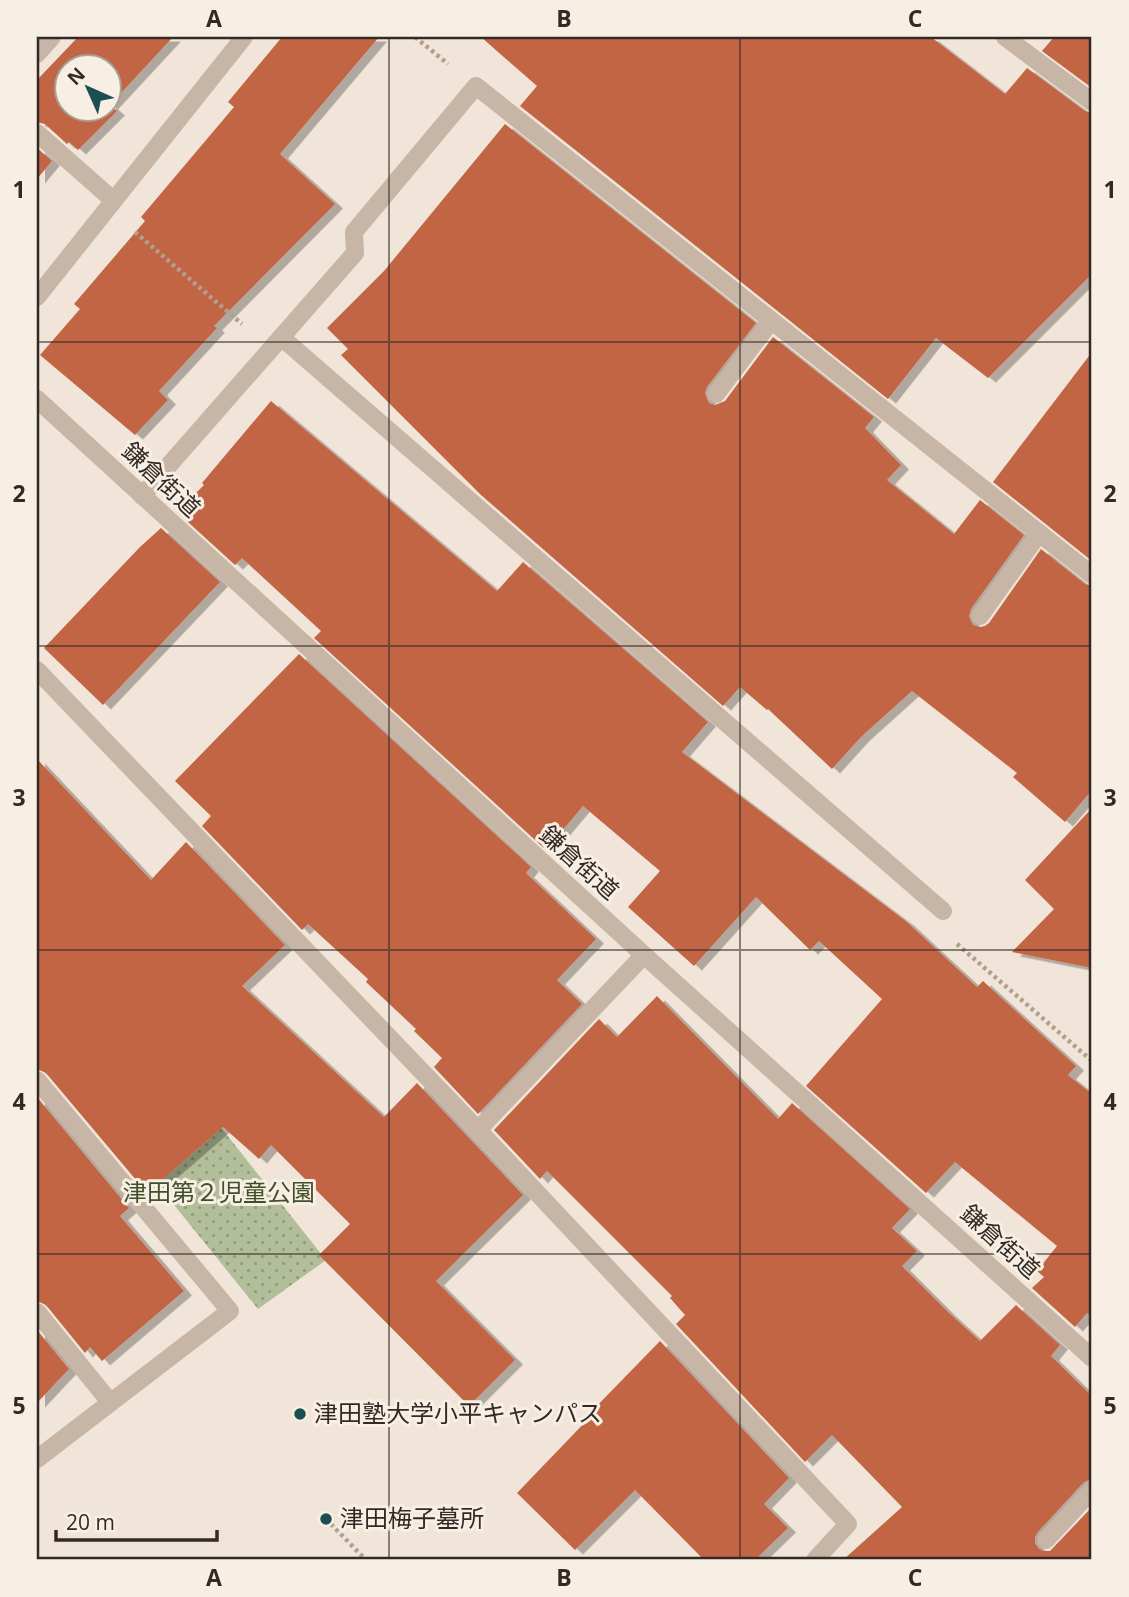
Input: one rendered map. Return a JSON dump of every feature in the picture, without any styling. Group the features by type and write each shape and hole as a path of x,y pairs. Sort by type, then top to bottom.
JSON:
{"street":[{"path":"37,54 52,37"},
{"path":"37,297 244,37"},
{"path":"1005,37 1092,102"},
{"path":"142,496 355,253 354,232 476,86 1092,575"},
{"path":"37,133 110,204"},
{"path":"716,394 771,321"},
{"path":"276,343 943,911"},
{"name":"鎌倉街道","path":"37,399 644,955 1092,1357"},
{"path":"981,616 1039,533"},
{"path":"37,670 478,1130 848,1524 815,1560"},
{"path":"478,1130 644,955"},
{"path":"37,1080 230,1311 37,1459"},
{"path":"37,1312 110,1402"},
{"path":"1046,1540 1092,1490"}],"path":[{"path":"110,204 276,343"},
{"path":"943,911 944,933 1092,1061"},
{"path":"326,1519 366,1560"}],"green space":[{"name":"津田第２児童公園","path":"219,1125 326,1260 258,1309 154,1180"}],"building":[{"path":"78,37 173,37 122,92 122,52 64,52"},
{"path":"282,37 379,37 280,154 335,204 214,326 217,328 159,391 168,400 135,435 40,355 80,309 74,304 145,221 141,217 234,107 228,102"},
{"path":"481,37 931,37 1005,94 1027,68 1085,111 1092,113 1092,274 988,378 936,338 888,399 520,106 537,86"},
{"path":"1054,37 1092,37 1092,88 1042,51"},
{"path":"52,64 52,122 106,122 78,150 45,124 37,122 37,80"},
{"path":"505,124 756,323 707,387 705,393 709,403 715,405 725,401 773,337 874,417 865,428 901,465 887,480 954,534 980,500 1024,535 971,609 969,616 973,625 980,627 989,623 1041,549 1085,584 1092,586 1092,790 1065,822 1013,777 1017,773 912,691 861,737 832,769 768,709 740,687 723,706 481,495 341,355 348,349 327,328 384,271"},
{"path":"37,148 52,161 37,179"},
{"path":"1092,352 1092,561 993,482"},
{"path":"271,401 497,591 523,562 708,722 682,752 907,922 977,987 983,981 1076,1066 1068,1075 1092,1094 1092,1317 1087,1313 1075,1327 1032,1288 1044,1277 1037,1271 1057,1246 955,1162 926,1193 806,1086 882,999 819,941 810,950 756,897 694,966 628,907 660,871 583,806 546,850 314,638 321,631 242,558 235,565 177,512 204,485 202,483"},
{"path":"161,528 220,582 103,705 44,648"},
{"path":"299,654 531,867 526,873 596,939 557,980 582,1004 478,1114 434,1067 442,1058 414,1031 416,1029 366,982 368,979 308,924 302,930 202,826 211,816 175,781"},
{"path":"37,759 151,880 186,842 285,945 242,986 384,1117 417,1083 523,1195 436,1281 515,1360 469,1406 319,1255 350,1224 271,1145 259,1159 223,1127 147,1193 46,1073 37,1069"},
{"path":"1092,808 1092,968 1012,952 1054,909 1025,880"},
{"path":"657,996 778,1119 792,1103 910,1209 892,1228 917,1251 902,1266 980,1341 1016,1305 1060,1345 1051,1356 1092,1396 1092,1479 1084,1482 1038,1532 1035,1543 1039,1549 1050,1551 1092,1507 1092,1560 843,1560 902,1507 832,1435 805,1462 676,1324 685,1315 670,1298 672,1296 547,1171 540,1179 494,1130 599,1019 617,1037"},
{"path":"37,1097 129,1208 120,1216 184,1291 102,1361 90,1347 85,1353 46,1305 37,1301"},
{"path":"37,1330 69,1369 37,1403"},
{"path":"660,1341 789,1478 764,1504 788,1528 755,1560 704,1560 635,1490 575,1550 517,1493"}],"place":[{"name":"津田塾大学小平キャンパス","path":"300,1414"},
{"name":"津田梅子墓所","path":"326,1519"}]}
